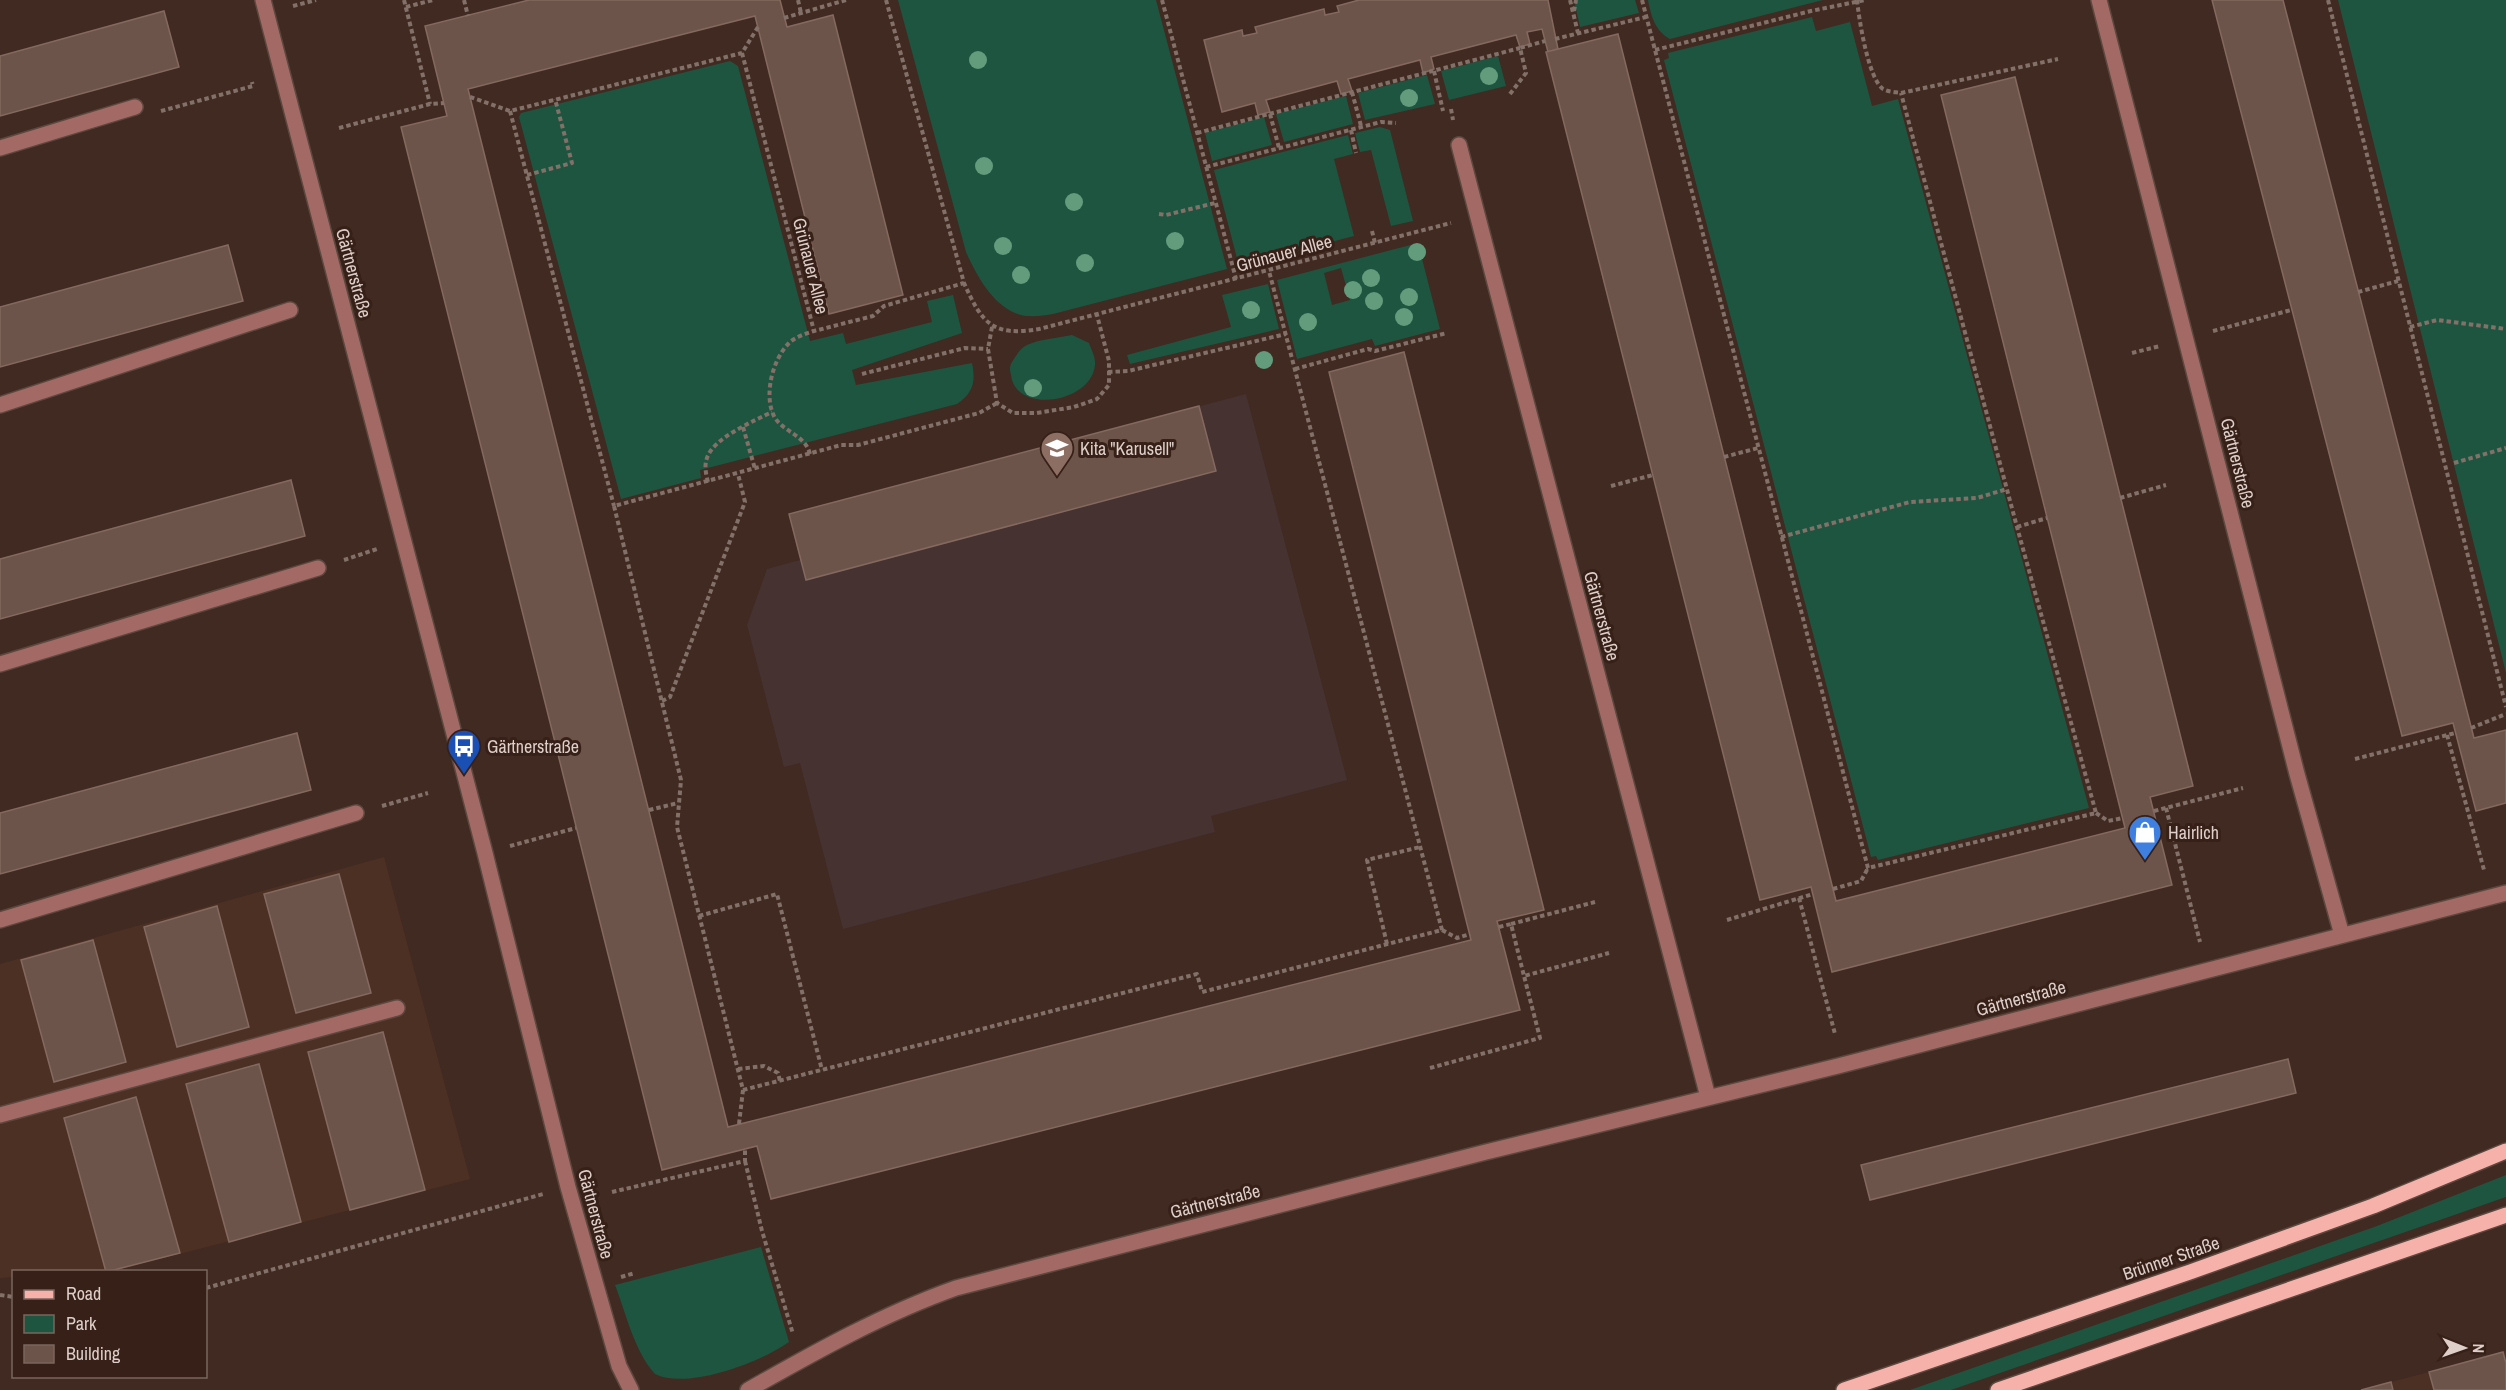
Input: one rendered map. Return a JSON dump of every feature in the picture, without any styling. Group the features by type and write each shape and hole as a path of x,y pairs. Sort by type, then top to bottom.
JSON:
{"main road":[{"name":"Brünner Straße","path":"1844,1390 2244,1253 2373,1206 2506,1151"},
{"path":"1998,1390 2506,1215"}],"street":[{"name":"Gärtnerstraße","path":"262,0 485,853 568,1187 619,1366 631,1390"},
{"name":"Gärtnerstraße","path":"2099,0 2294,762 2342,935"},
{"path":"0,148 135,107"},
{"name":"Gärtnerstraße","path":"1459,145 1708,1097"},
{"path":"0,405 290,310"},
{"path":"0,664 318,568"},
{"path":"0,920 356,813"},
{"name":"Gärtnerstraße","path":"748,1390 879,1320 956,1288 1440,1163 1838,1066 2506,893"},
{"path":"0,1115 396,1008"}],"path":[{"path":"404,0 430,104"},
{"path":"406,7 433,0"},
{"path":"464,0 468,16"},
{"path":"798,0 801,13"},
{"path":"784,18 846,0"},
{"path":"886,0 964,283 975,309 992,327 988,349 997,402 1013,413 1037,413 1074,407 1097,399 1109,385 1109,361 1097,315"},
{"path":"1162,0 1236,279"},
{"path":"1570,0 1578,33"},
{"path":"1574,12 1576,0"},
{"path":"1642,0 1868,868 1861,881 1833,889"},
{"path":"1655,50 1811,10 1865,0"},
{"path":"2328,0 2506,707"},
{"path":"1857,1 1859,19 1876,81 1885,91 1901,93 2058,59"},
{"path":"1555,39 1646,17"},
{"path":"470,97 510,111 742,53 758,27"},
{"path":"1197,133 1545,41"},
{"path":"1510,94 1526,73 1523,47"},
{"name":"Grünauer Allee","path":"742,53 814,331 873,316 884,306 964,283"},
{"path":"1430,71 1443,111"},
{"path":"135,107 152,114 253,86 251,78"},
{"path":"1348,93 1361,127"},
{"path":"1901,93 2096,813 2108,821 2123,818"},
{"path":"527,175 572,162 555,99"},
{"path":"339,128 430,104 444,103"},
{"path":"510,111 614,506 681,780 677,827 743,1090 739,1124"},
{"path":"1266,114 1279,148"},
{"path":"1206,167 1381,122 1396,123"},
{"path":"1351,129 1356,153"},
{"path":"1159,214 1166,215 1215,203"},
{"name":"Grünauer Allee","path":"992,327 1020,332 1097,315 1478,216"},
{"path":"1372,231 1375,243"},
{"path":"1269,271 1442,930"},
{"path":"2358,292 2398,281"},
{"path":"2207,333 2292,310"},
{"path":"2410,327 2437,320 2506,329"},
{"path":"810,454 807,443 783,427 772,412 770,389 774,370 782,352 796,337 814,331"},
{"path":"1295,369 1368,349 1375,351 1447,333"},
{"path":"1108,372 1128,371 1286,334"},
{"path":"2132,353 2169,343"},
{"path":"862,374 965,348 988,349"},
{"path":"614,506 841,445 858,445 980,412 997,402"},
{"path":"708,482 705,469 707,457 722,440 772,412"},
{"path":"743,427 755,469"},
{"path":"1724,457 1758,448"},
{"path":"2454,463 2506,448"},
{"path":"662,701 670,698 745,502 738,474"},
{"path":"1611,486 1653,475"},
{"path":"2120,498 2166,485"},
{"path":"1781,537 1910,502 1977,498 2007,489"},
{"path":"2017,527 2047,518"},
{"path":"318,568 403,540"},
{"path":"2471,728 2506,714"},
{"path":"2355,759 2455,733"},
{"path":"2447,735 2484,870"},
{"path":"2154,811 2243,788"},
{"path":"356,813 428,793"},
{"path":"649,810 678,803"},
{"path":"2166,808 2199,942"},
{"path":"1868,868 2096,813"},
{"path":"514,845 576,828"},
{"path":"1387,944 1367,860 1420,848"},
{"path":"699,916 777,894 822,1070"},
{"path":"1727,920 1813,894"},
{"path":"1800,898 1835,1034"},
{"path":"1499,927 1595,902"},
{"path":"1430,1068 1540,1038 1511,924"},
{"path":"743,1090 1197,974 1202,992 1442,930 1457,938 1470,934"},
{"path":"1524,976 1609,953"},
{"path":"738,1069 764,1066 778,1073 780,1081"},
{"path":"745,1149 745,1161 762,1232 795,1340"},
{"path":"612,1192 745,1161"},
{"path":"207,1288 568,1187"}],"shaded area":[{"path":"1246,394 1347,780 1211,816 1215,832 843,929 800,763 784,767 747,625 767,569 800,560 789,514"},
{"path":"384,857 470,1179 117,1270 12,1270 12,1277 0,1278 0,964"},
{"path":"2506,1351 2506,1390 2361,1390 2429,1372"}],"green space":[{"path":"898,0 1156,0 1227,269 1048,315 1024,316 1006,308 992,295 966,252"},
{"path":"1574,0 1635,0 1639,13 1580,27"},
{"path":"1648,0 1823,0 1670,39 1657,27"},
{"path":"2338,0 2506,0 2506,673"},
{"path":"1812,17 1816,31 1850,22 1872,106 1898,99 2089,808 1878,860 1876,856 1871,857 1664,60 1669,58 1668,53"},
{"path":"1498,56 1506,86 1449,100 1441,71"},
{"path":"730,61 738,66 810,341 843,333 846,344 932,322 927,301 953,295 962,333 852,370 856,385 972,363 974,376 972,386 967,396 957,404 700,470 701,478 621,499 519,117 521,113"},
{"path":"1427,75 1435,104 1365,120 1358,93"},
{"path":"1346,96 1353,124 1284,142 1276,114"},
{"path":"1264,117 1272,145 1212,161 1205,133"},
{"path":"1380,127 1390,130 1413,221 1391,226 1371,150 1360,152 1355,133"},
{"path":"1348,135 1353,154 1334,159 1354,236 1239,266 1214,170"},
{"path":"1418,243 1440,329 1375,346 1372,339 1297,359 1277,280","holes":["1341,268 1350,300 1332,305 1324,273"]},
{"path":"1268,284 1279,329 1130,364 1127,355 1231,327 1222,295"},
{"path":"1072,335 1089,343 1095,359 1090,378 1081,388 1068,396 1038,399 1025,395 1016,387 1010,367 1022,348 1038,341"},
{"path":"2506,1175 2506,1197 1951,1390 1910,1390 2377,1226"},
{"path":"761,1247 789,1342 760,1358 723,1372 685,1379 655,1374 636,1343 615,1285"}],"building":[{"path":"529,0 780,0 787,27 833,15 903,295 829,314 755,16 468,89 728,1127 1471,940 1329,372 1404,352 1544,910 1497,921 1520,1010 771,1199 757,1146 662,1170 401,127 447,116 425,26"},
{"path":"1359,0 1548,0 1558,49 1548,52 1542,29 1527,32 1530,44 1520,47 1516,35 1431,57 1434,69 1423,73 1420,60 1348,79 1352,91 1341,94 1337,81 1266,100 1270,112 1258,115 1255,103 1222,112 1204,40 1242,30 1243,36 1257,33 1255,27 1324,9 1325,15 1339,12 1337,6"},
{"path":"2212,0 2283,0 2474,738 2506,730 2506,803 2476,811 2453,723 2402,736"},
{"path":"164,11 179,67 0,116 0,56"},
{"path":"1618,34 1836,901 2125,828 1941,95 2015,77 2193,786 2150,797 2172,885 1832,972 1811,887 1760,900 1546,52"},
{"path":"228,245 243,301 0,367 0,307"},
{"path":"1199,406 1216,471 806,580 789,514"},
{"path":"291,480 305,536 0,619 0,559"},
{"path":"297,733 311,790 0,874 0,813"},
{"path":"339,874 371,993 296,1013 264,894"},
{"path":"217,906 249,1027 177,1047 144,927"},
{"path":"93,940 126,1062 54,1082 21,960"},
{"path":"383,1032 425,1190 350,1210 308,1052"},
{"path":"2288,1059 2296,1093 1870,1200 1861,1165"},
{"path":"259,1064 301,1222 229,1242 186,1084"},
{"path":"136,1097 180,1253 114,1270 105,1270 64,1118"},
{"path":"2503,1352 2506,1363 2506,1390 2434,1390 2429,1372"},
{"path":"2391,1382 2393,1390 2361,1390"}],"place":[{"name":"Kita \"Karusell\"","path":"1057,477"},
{"name":"Gärtnerstraße","path":"464,775"},
{"name":"Hairlich","path":"2145,861"}]}
